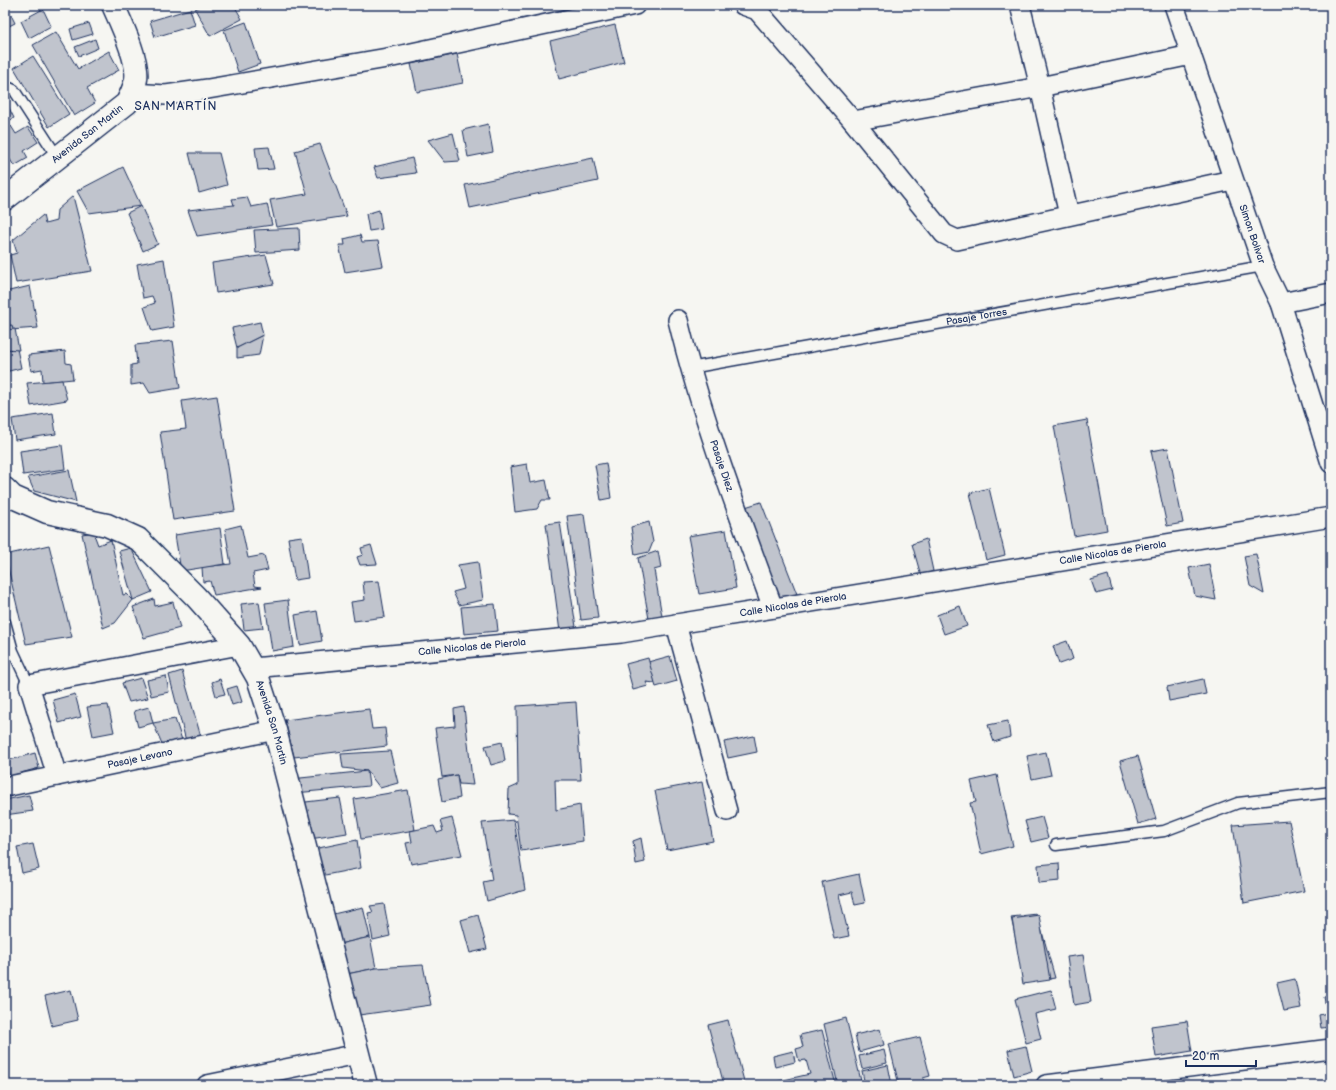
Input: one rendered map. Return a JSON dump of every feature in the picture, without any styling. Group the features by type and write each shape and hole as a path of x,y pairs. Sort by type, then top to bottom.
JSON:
{"street":[{"name":"Avenida San Martin","path":"5,199 127,103 136,79 134,61 126,33 113,5"},
{"path":"131,93 166,95 393,57 635,5"},
{"path":"743,5 757,10 852,121 944,234 957,240 1232,180"},
{"path":"1020,5 1069,216"},
{"name":"Simon Bolivar","path":"1174,5 1232,180 1263,266 1281,303 1331,463"},
{"path":"852,121 1040,87 1191,55"},
{"path":"1281,303 1331,293"},
{"name":"Pasaje Diez","path":"678,320 690,368 714,446 773,608"},
{"name":"Avenida San Martin","path":"5,489 13,497 47,512 107,525 138,539 196,597 239,644 258,678 275,730 366,1085"},
{"name":"Calle Nicolas de Pierola","path":"253,668 621,633 1331,517"},
{"path":"676,624 727,811"},
{"path":"57,776 28,685 239,644"},
{"name":"Pasaje Levano","path":"5,787 275,730"},
{"path":"1046,1085 1331,1049"},
{"path":"206,1085 358,1054"}],"lane":[{"path":"5,86 14,90 58,158"},
{"name":"Pasaje Torres","path":"690,368 1263,266"},
{"path":"5,622 14,651 28,685"},
{"path":"1056,845 1164,831 1238,803 1331,792"}],"building":[{"path":"5,5 15,23 5,28"},
{"path":"203,5 234,5 242,19 210,36 195,9"},
{"path":"43,9 51,26 29,38 21,21"},
{"path":"190,9 195,25 155,37 150,21"},
{"path":"246,22 260,64 238,72 224,30"},
{"path":"89,23 93,34 73,40 70,29"},
{"path":"615,25 624,62 559,79 550,41"},
{"path":"56,32 78,69 109,51 119,70 87,88 95,103 74,116 33,45"},
{"path":"95,39 98,48 79,56 75,47"},
{"path":"457,54 463,83 417,92 411,64"},
{"path":"33,56 69,114 49,127 14,68"},
{"path":"6,102 14,118 5,123 5,103"},
{"path":"488,124 493,152 468,157 463,130"},
{"path":"11,126 16,134 28,127 38,142 24,151 28,158 14,166 5,151 5,130"},
{"path":"453,133 460,161 445,162 428,140"},
{"path":"320,144 347,216 276,227 270,200 307,194 295,151"},
{"path":"269,147 274,169 258,170 255,148"},
{"path":"189,153 219,153 227,185 199,193"},
{"path":"412,158 416,173 378,178 374,167"},
{"path":"593,158 598,181 470,208 465,185"},
{"path":"123,167 141,206 89,213 77,191"},
{"path":"73,196 92,271 16,283 10,255 17,253 13,240 43,215 45,224 56,221 57,210"},
{"path":"247,197 251,207 267,204 272,225 197,236 188,210 234,205 232,199"},
{"path":"141,206 158,244 143,251 127,213"},
{"path":"379,210 382,229 369,231 366,214"},
{"path":"299,228 300,250 256,253 254,230"},
{"path":"360,235 362,242 378,241 383,266 345,272 339,245 345,245 344,239"},
{"path":"266,255 274,284 216,293 212,263"},
{"path":"164,259 174,327 152,331 144,307 155,303 152,296 143,298 137,264"},
{"path":"30,286 38,328 10,330 5,292"},
{"path":"260,322 263,335 237,348 232,328"},
{"path":"12,325 21,368 5,372 5,326"},
{"path":"15,329 19,350 5,349 5,330"},
{"path":"263,335 259,355 237,358 237,348"},
{"path":"173,341 180,388 150,393 144,383 131,385 131,365 137,364 135,345"},
{"path":"65,351 66,363 71,364 73,379 43,382 42,369 31,371 28,355"},
{"path":"62,380 67,400 31,406 27,383"},
{"path":"217,396 235,511 173,520 160,432 186,429 182,401"},
{"path":"53,413 56,434 15,440 12,419"},
{"path":"1087,420 1107,530 1074,536 1054,426"},
{"path":"62,445 65,469 23,475 20,451"},
{"path":"1168,448 1183,523 1167,526 1151,451"},
{"path":"606,463 611,498 601,500 595,465"},
{"path":"527,464 530,483 546,480 550,500 542,500 537,509 515,512 510,467"},
{"path":"69,470 76,502 34,491 28,477"},
{"path":"989,488 1005,555 986,560 970,493"},
{"path":"761,502 797,594 776,599 739,509"},
{"path":"584,514 598,618 581,620 567,516"},
{"path":"560,522 576,627 560,632 546,524"},
{"path":"649,522 653,542 649,552 635,555 631,527"},
{"path":"241,525 248,558 264,555 268,570 253,573 255,586 262,587 214,595 210,581 203,582 202,567 231,564 225,529"},
{"path":"220,528 225,564 181,571 175,535"},
{"path":"726,530 736,588 699,594 688,536"},
{"path":"101,531 95,537 98,545 111,540 123,595 127,594 133,600 115,623 103,628 82,534"},
{"path":"302,536 308,578 295,580 288,538"},
{"path":"926,539 933,571 921,576 912,544"},
{"path":"49,545 72,637 26,644 5,555"},
{"path":"371,545 377,564 360,565 357,557 363,555 361,548"},
{"path":"131,548 152,592 133,600 119,551"},
{"path":"658,551 661,568 654,570 662,616 649,619 638,558"},
{"path":"1256,554 1264,594 1250,586 1244,556"},
{"path":"478,562 483,600 459,605 453,592 464,589 458,565"},
{"path":"1209,564 1216,600 1195,596 1189,568"},
{"path":"1108,575 1112,590 1096,594 1091,580"},
{"path":"379,581 385,617 354,621 351,602 365,600 363,582"},
{"path":"154,599 155,606 173,602 180,628 144,638 133,607"},
{"path":"288,600 294,647 272,651 265,603"},
{"path":"259,602 263,628 244,630 241,604"},
{"path":"495,604 498,631 464,634 461,607"},
{"path":"960,606 967,626 944,634 937,615"},
{"path":"317,611 322,641 300,645 295,615"},
{"path":"1067,641 1073,659 1059,664 1053,646"},
{"path":"670,656 677,681 656,687 648,662"},
{"path":"648,658 655,683 646,682 648,686 633,690 626,664"},
{"path":"182,671 201,737 186,741 169,675"},
{"path":"166,676 169,692 151,696 147,680"},
{"path":"141,678 148,698 129,702 122,683"},
{"path":"220,679 225,694 216,696 212,682"},
{"path":"1203,679 1206,694 1169,701 1167,687"},
{"path":"237,686 242,702 232,705 227,689"},
{"path":"75,694 81,717 59,723 53,700"},
{"path":"576,702 581,780 555,780 556,810 580,805 583,841 521,851 516,815 508,814 509,789 518,785 517,706"},
{"path":"108,705 114,732 93,736 87,707"},
{"path":"149,707 153,723 138,727 134,711"},
{"path":"464,707 473,785 459,784 457,775 442,777 435,728 455,726 454,709"},
{"path":"369,709 372,729 385,728 387,746 294,757 285,720"},
{"path":"175,719 182,740 163,746 153,723"},
{"path":"1008,721 1010,737 994,742 988,725"},
{"path":"754,736 757,752 728,758 724,742"},
{"path":"502,742 505,761 491,765 485,746"},
{"path":"390,751 398,783 380,788 367,771 343,768 341,754"},
{"path":"1046,752 1051,775 1032,779 1027,756"},
{"path":"35,753 39,768 10,776 6,761"},
{"path":"1138,756 1156,819 1138,824 1120,761"},
{"path":"367,771 369,786 295,793 291,779"},
{"path":"457,775 460,798 442,802 438,779"},
{"path":"997,775 1013,846 981,854 970,803 976,802 971,781"},
{"path":"702,782 713,841 667,850 655,791"},
{"path":"408,790 415,830 361,839 354,799"},
{"path":"29,795 33,811 5,815 5,800"},
{"path":"340,798 347,833 304,840 297,803"},
{"path":"1042,817 1048,838 1031,842 1025,821"},
{"path":"452,818 462,855 411,864 406,843 412,842 410,831 434,826 437,833 443,831 440,821"},
{"path":"514,820 525,890 487,901 483,882 492,880 482,823"},
{"path":"1289,821 1304,891 1244,903 1233,825"},
{"path":"641,838 645,862 636,864 633,841"},
{"path":"357,840 361,868 315,877 309,850"},
{"path":"33,844 39,869 22,873 17,847"},
{"path":"1059,863 1060,881 1039,883 1038,865"},
{"path":"859,874 865,903 855,905 852,892 839,895 849,936 834,939 822,882"},
{"path":"384,904 390,936 373,940 368,913 373,912 370,906"},
{"path":"363,907 370,937 335,945 329,915"},
{"path":"1037,914 1055,978 1025,983 1011,917"},
{"path":"478,915 487,949 470,953 461,920"},
{"path":"1039,915 1050,980 1023,984 1012,919"},
{"path":"370,937 376,968 342,975 335,945"},
{"path":"1083,955 1091,1002 1074,1005 1067,957"},
{"path":"423,965 431,1005 352,1016 342,975 376,968"},
{"path":"1295,979 1301,1008 1284,1011 1277,983"},
{"path":"71,990 78,1020 52,1026 45,996"},
{"path":"1051,990 1056,1009 1035,1014 1041,1039 1026,1043 1015,999"},
{"path":"1331,996 1331,1027 1321,1028 1319,1015 1327,1013 1324,997"},
{"path":"846,1018 862,1085 838,1085 824,1024"},
{"path":"728,1020 745,1085 724,1085 708,1025"},
{"path":"1187,1021 1192,1051 1156,1057 1151,1026"},
{"path":"880,1029 884,1045 859,1052 855,1035"},
{"path":"822,1030 836,1085 776,1085 775,1082 810,1074 806,1060 799,1061 796,1049 803,1047 800,1035"},
{"path":"920,1037 930,1076 923,1078 925,1085 899,1085 889,1044"},
{"path":"1026,1046 1032,1071 1014,1076 1008,1050"},
{"path":"884,1050 887,1063 862,1069 859,1056"},
{"path":"793,1051 795,1062 775,1067 773,1056"},
{"path":"888,1065 892,1085 865,1085 862,1071"}],"district":[{"name":"SAN MARTÍN","path":"176,106"}]}
